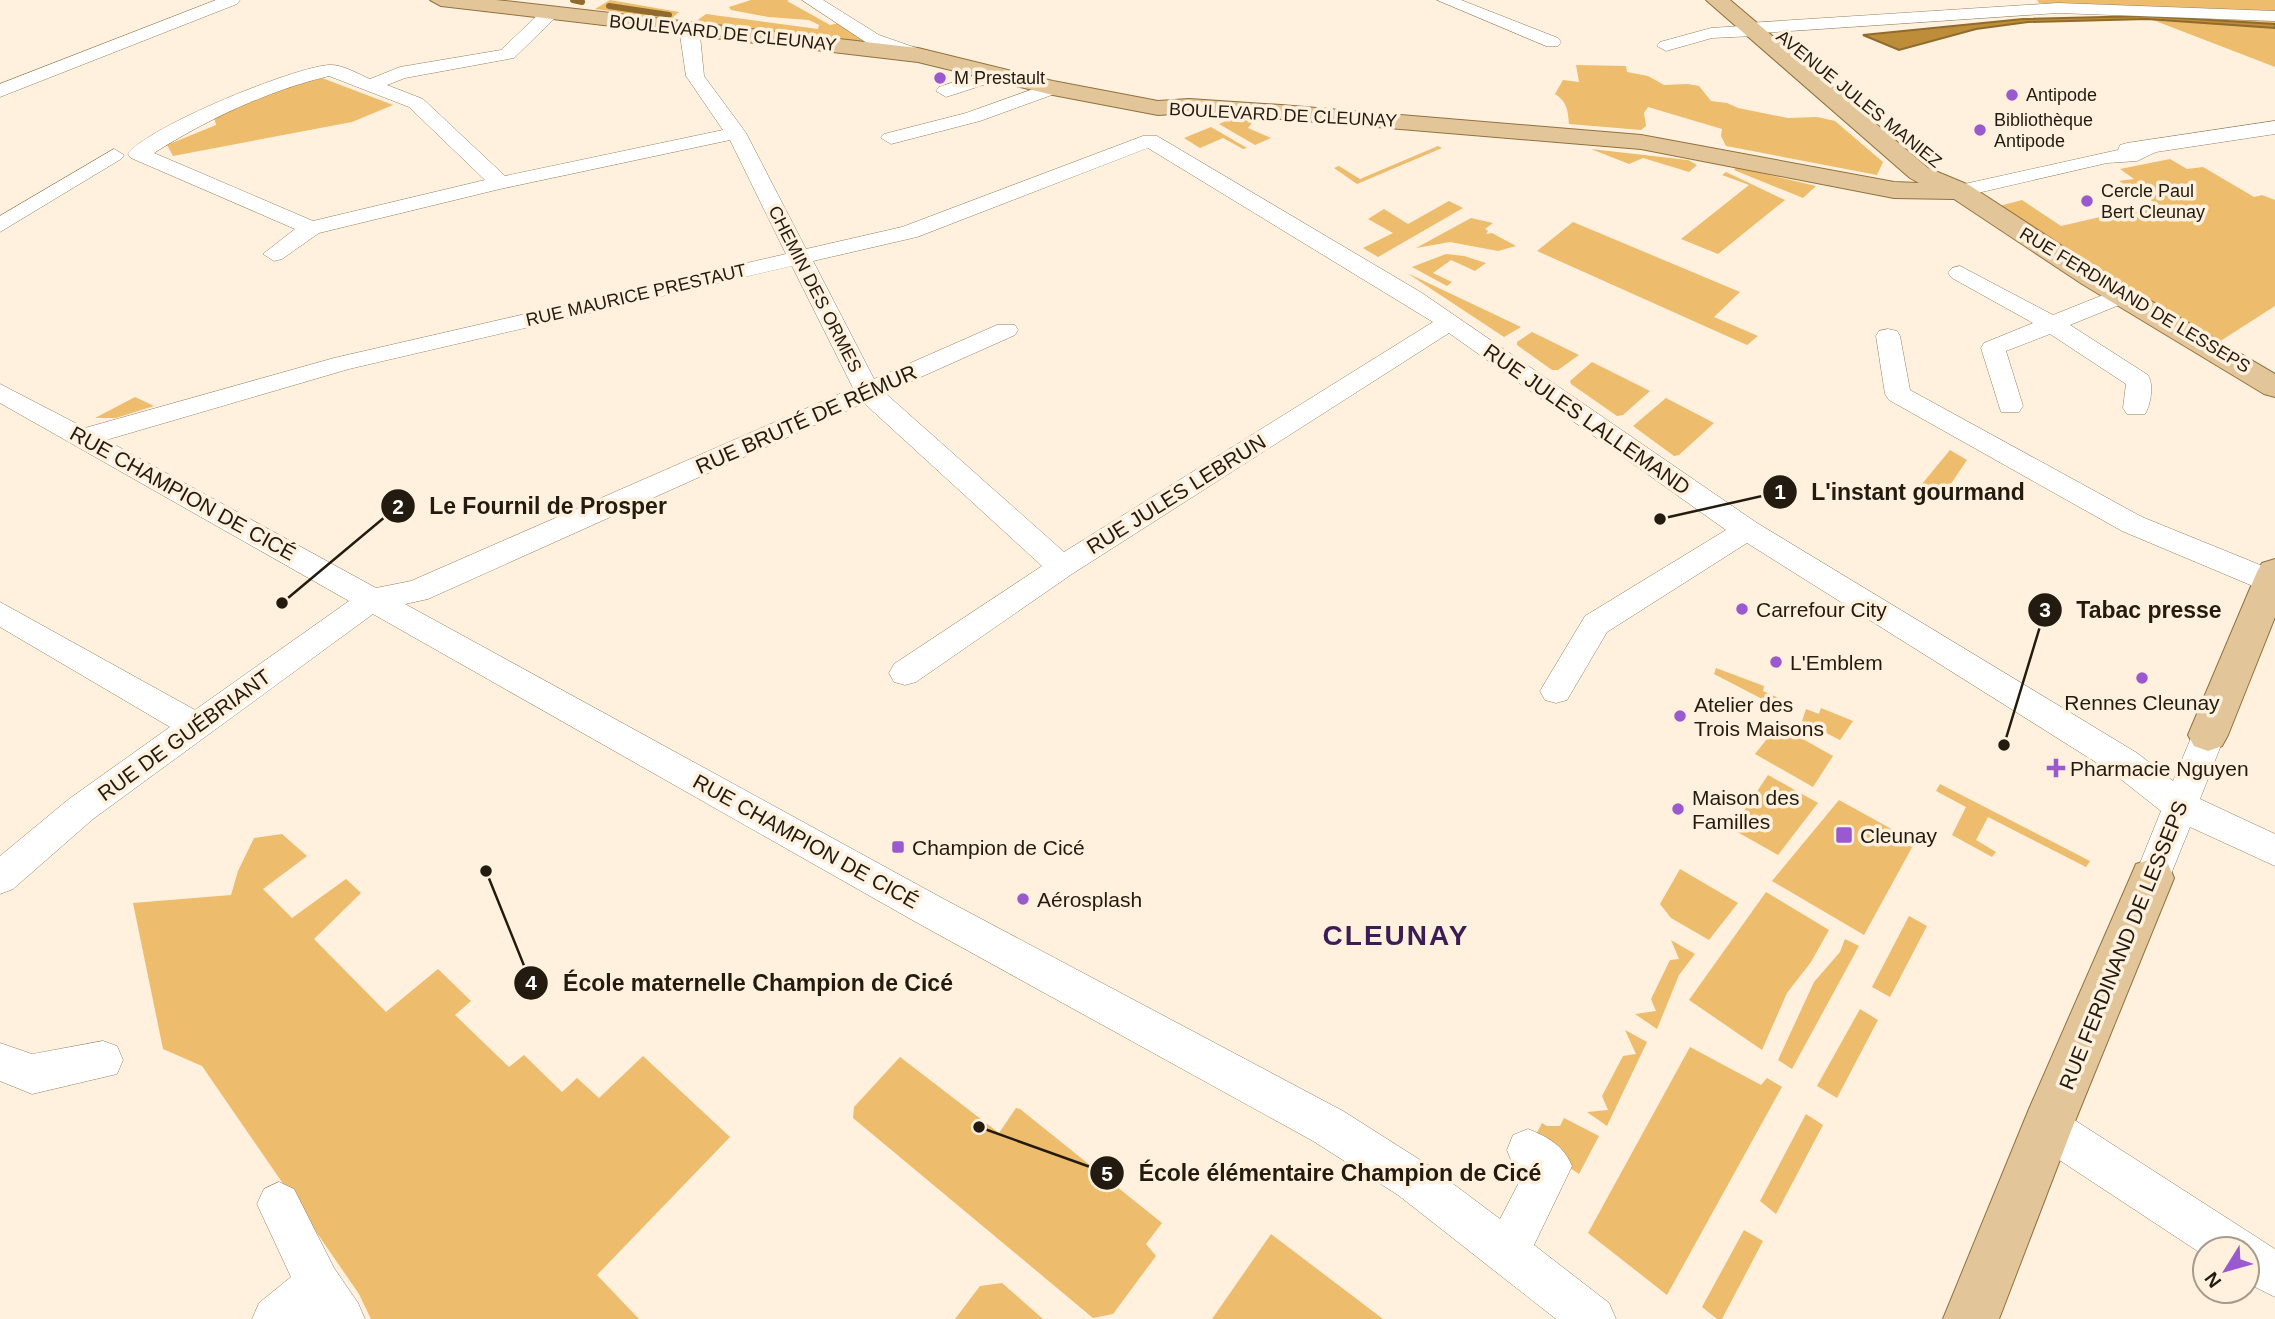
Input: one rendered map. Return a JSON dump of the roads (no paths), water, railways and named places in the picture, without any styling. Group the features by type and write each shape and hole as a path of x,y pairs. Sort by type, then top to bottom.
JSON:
{"main road":[{"name":"BOULEVARD DE CLEUNAY","path":"441,0 918,55 1053,88 1158,108 1189,106 1281,112 1641,142 1894,190 1960,191"},
{"name":"AVENUE JULES MANIEZ","path":"1717,0 1758,28 1919,173 1960,191"},
{"name":"AVENUE JULES MANIEZ","path":"1740,0 1758,28"},
{"name":"RUE FERDINAND DE LESSEPS","path":"1960,191 2121,296 2275,387"},
{"name":"RUE FERDINAND DE LESSEPS","path":"2208,735 2274,575"},
{"name":"RUE FERDINAND DE LESSEPS","path":"1971,1319 2047,1127 2152,878"}],"street":[{"path":"0,91 231,0"},
{"path":"811,0 873,39 918,55"},
{"path":"1446,0 1552,42"},
{"path":"1667,47 1711,33 2026,5 2275,16"},
{"path":"371,85 400,73 508,54 549,14"},
{"name":"CHEMIN DES ORMES","path":"692,30 689,35 695,76 736,132 868,391 1062,567"},
{"path":"311,228 138,154 207,116 306,75 331,70 416,103 500,183"},
{"path":"946,91 998,74"},
{"path":"891,138 952,125 1010,106 1053,88"},
{"path":"1150,140 1149,124 1158,108"},
{"path":"1960,191 2107,158 2125,158 2148,149 2236,133 2251,134 2274,127"},
{"path":"274,254 311,228 500,183 736,132"},
{"name":"RUE MAURICE PRESTAUT","path":"82,438 343,363 909,232 1150,140"},
{"name":"RUE JULES LALLEMAND","path":"1150,140 1452,323 1747,530 2125,764 2180,806 2275,850"},
{"path":"0,225 114,155"},
{"path":"1960,273 2052,324 2139,381 2136,408"},
{"path":"2010,406 1993,348 2121,296"},
{"name":"RUE JULES LEBRUN","path":"905,673 1062,567 1434,331 1452,323"},
{"name":"RUE BRUTÉ DE RÉMUR","path":"373,599 417,591 1006,330"},
{"path":"1888,336 1898,394 2132,524 2274,575"},
{"name":"RUE CHAMPION DE CICÉ","path":"0,392 927,909 1328,1126 1413,1180 1593,1319"},
{"path":"1556,691 1596,624 1747,530"},
{"name":"RUE DE GUÉBRIANT","path":"0,878 81,809 373,599"},
{"path":"0,612 196,726"},
{"name":"RUE FERDINAND DE LESSEPS","path":"2152,878 2208,735"},
{"path":"0,1062 32,1074 103,1060"},
{"path":"2047,1127 2213,1235"},
{"path":"1507,1251 1551,1166 1528,1150"},
{"path":"275,1319 330,1301 279,1204"}],"waterway":[{"path":"573,0 582,2"},
{"path":"609,6 669,15"}],"place":[{"name":"M Prestault","path":"940,78"},
{"name":"Antipode","path":"2012,95"},
{"name":"Bibliothèque Antipode","path":"1980,130"},
{"name":"Cercle Paul Bert Cleunay","path":"2087,201"},
{"name":"L'instant gourmand","path":"1660,519"},
{"name":"Le Fournil de Prosper","path":"282,603"},
{"name":"Carrefour City","path":"1742,609"},
{"name":"L'Emblem","path":"1776,662"},
{"name":"Rennes Cleunay","path":"2142,678"},
{"name":"Atelier des Trois Maisons","path":"1680,716"},
{"name":"Tabac presse","path":"2004,745"},
{"name":"Pharmacie Nguyen","path":"2056,768"},
{"name":"Maison des Familles","path":"1678,809"},
{"name":"Cleunay","path":"1844,835"},
{"name":"Champion de Cicé","path":"898,847"},
{"name":"École maternelle Champion de Cicé","path":"486,871"},
{"name":"Aérosplash","path":"1023,899"},
{"name":"École élémentaire Champion de Cicé","path":"979,1127"}],"district":[{"name":"CLEUNAY","path":"1396,935"}]}
